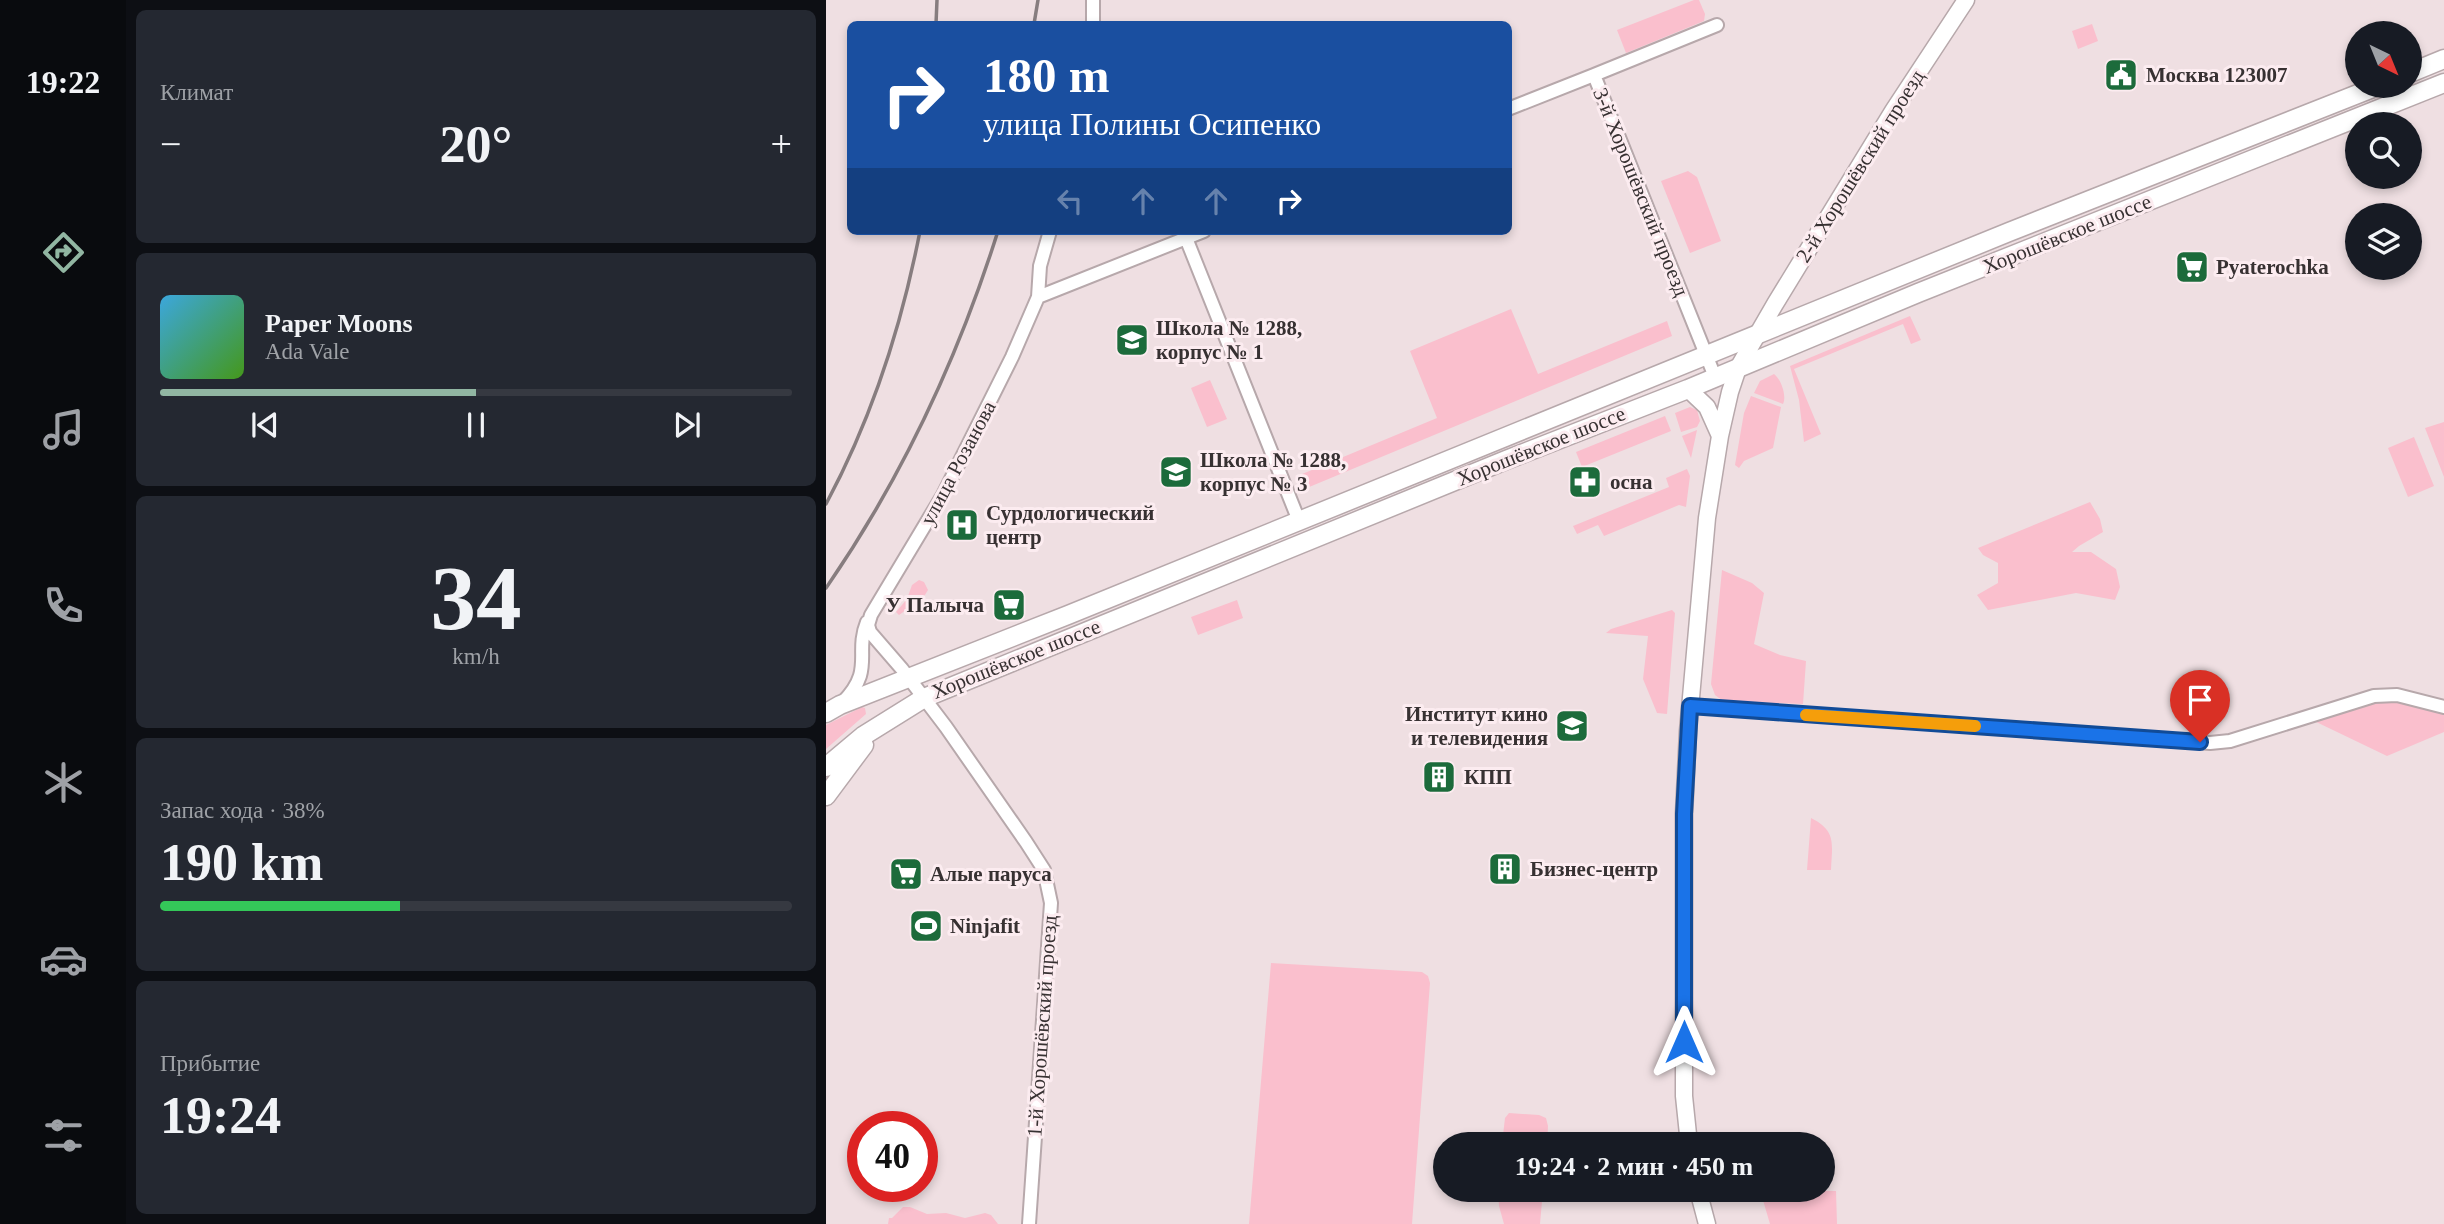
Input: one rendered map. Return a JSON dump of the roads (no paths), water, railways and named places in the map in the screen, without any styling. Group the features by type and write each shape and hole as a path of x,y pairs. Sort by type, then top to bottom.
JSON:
{"main road":[{"path":"2422,68 2444,59"},
{"name":"Хорошёвское шоссе","path":"924,698 1494,464 1688,389 1918,293 2444,83"},
{"name":"Хорошёвское шоссе","path":"908,677 1068,615 2009,232 2348,98"},
{"path":"833,709 908,677"},
{"path":"826,767 863,736 924,698"},
{"path":"826,796 868,740 894,717 924,698"}],"street":[{"path":"1093,0 1093,21"},
{"name":"2-й Хорошёвский проезд","path":"1688,1132 1684,1096 1684,814 1690,706 1707,518 1730,392 1738,368 1854,173 1966,0"},
{"path":"1594,75 1717,25"},
{"name":"3-й Хорошёвский проезд","path":"1512,107 1594,75 1709,354 1714,377"},
{"path":"2244,163 2244,147 2256,135"},
{"path":"2203,156 2212,156 2217,162 2217,171 2211,176"},
{"name":"улица Розанова","path":"833,709 853,691 861,676 865,629 871,615 943,495 972,440 1038,297 1040,266 1049,235"},
{"path":"1038,297 1194,235"},
{"path":"1186,238 1299,520"},
{"path":"1709,354 1728,356 1738,368"},
{"path":"1688,389 1707,407 1720,436"},
{"path":"871,615 869,631 908,677"},
{"name":"Хорошёвское шоссе","path":"908,677 924,698"},
{"path":"1690,706 2210,743 2230,741 2374,696 2397,695 2444,707"},
{"name":"1-й Хорошёвский проезд","path":"924,698 1044,870 1051,903 1029,1224"},
{"path":"1701,1202 1707,1224"}],"railway":[{"path":"936,21 937,0"},
{"path":"1034,21 1038,0"},
{"path":"826,504 857,439 883,371 904,301 919,235"},
{"path":"826,588 879,504 926,416 965,325 997,235"}],"place":[{"name":"Москва 123007","path":"2121,75"},
{"name":"Pyaterochka","path":"2192,267"},
{"name":"Школа № 1288, корпус № 1","path":"1132,340"},
{"name":"Школа № 1288, корпус № 3","path":"1176,472"},
{"name":"осна","path":"1585,482"},
{"name":"Сурдологический центр","path":"962,525"},
{"name":"У Палыча","path":"1009,605"},
{"name":"Институт кино и телевидения","path":"1572,726"},
{"name":"КПП","path":"1439,777"},
{"name":"Бизнес-центр","path":"1505,869"},
{"name":"Алые паруса","path":"906,874"},
{"name":"Ninjafit","path":"926,926"}]}
